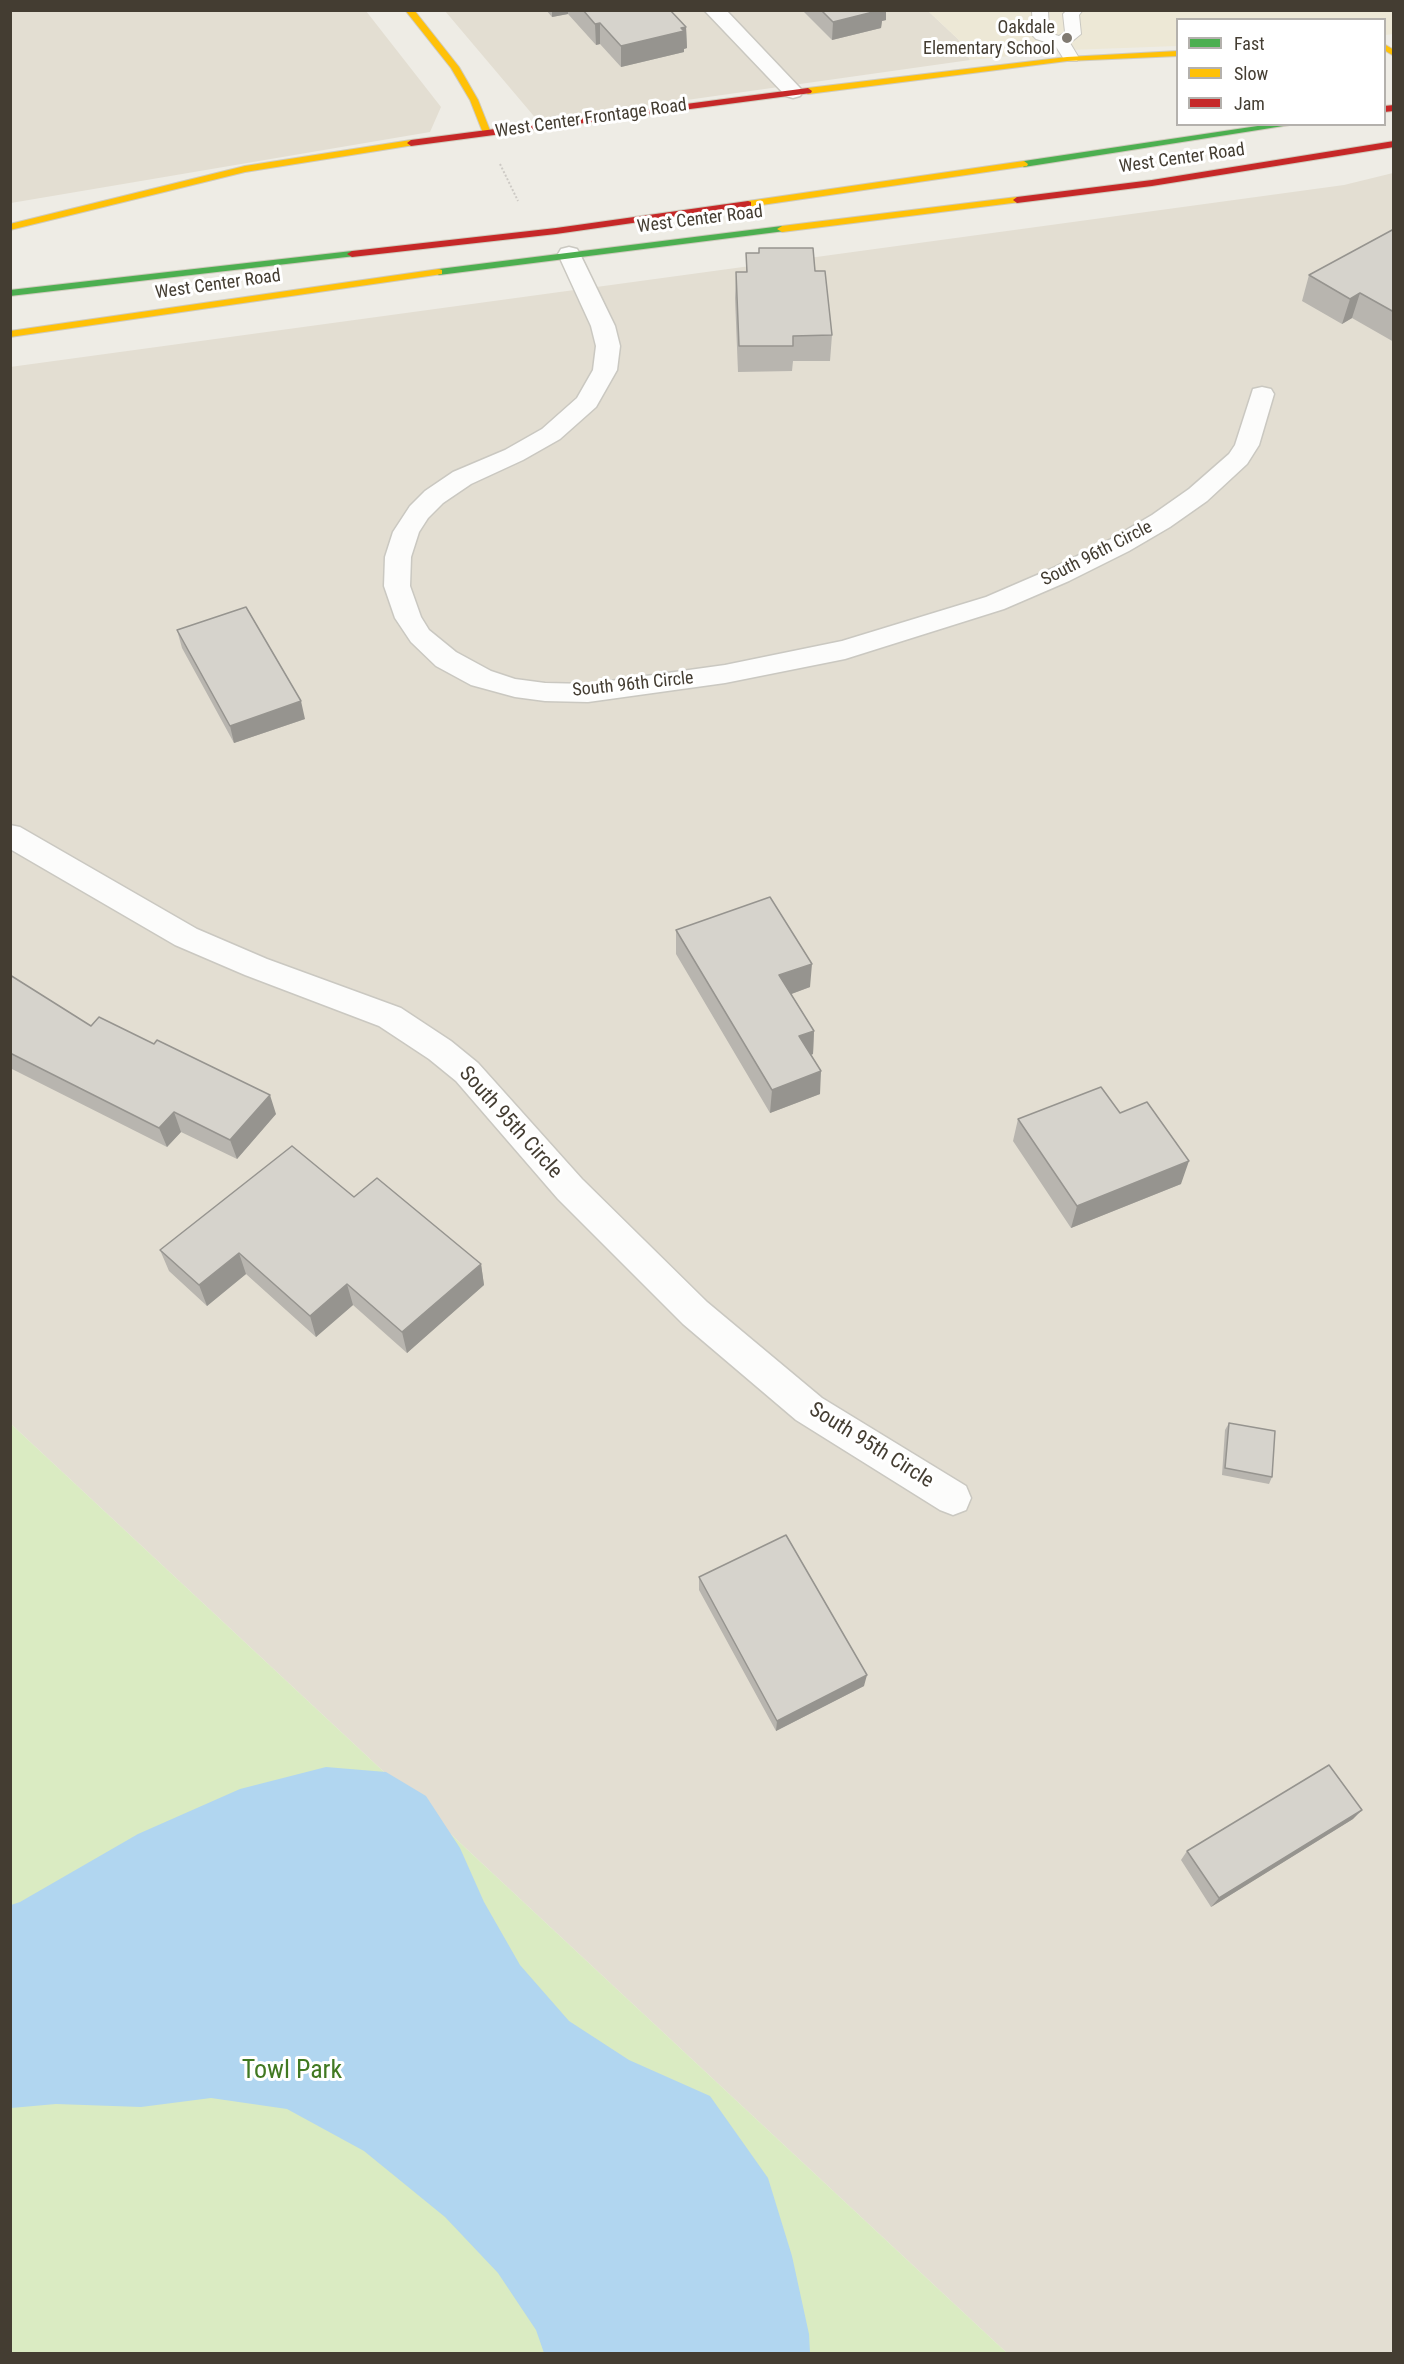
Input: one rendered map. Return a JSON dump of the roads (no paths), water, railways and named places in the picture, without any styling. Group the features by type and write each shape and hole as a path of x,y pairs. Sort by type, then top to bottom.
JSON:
{"main road":[{"path":"409,10 464,82 487,133"},
{"name":"West Center Frontage Road","path":"10,227 245,169 363,149 1071,58 1176,53"},
{"name":"West Center Road","path":"10,293 556,231 893,184 1279,126"},
{"name":"West Center Road","path":"10,334 387,278 1152,183 1394,144"}],"street":[{"path":"714,10 793,92"},
{"name":"South 96th Circle","path":"569,254 603,326 608,346 605,370 587,402 550,434 514,455 462,478 434,497 419,512 406,532 398,557 397,586 408,618 420,636 446,659 481,678 515,688 545,692 588,693 725,674 845,650 994,603 1060,575 1120,545 1161,521 1198,495 1238,459 1247,445 1263,394"},
{"name":"South 95th Circle","path":"10,835 186,937 256,968 390,1017 440,1050 467,1072 570,1189 695,1313 809,1409 953,1498"}],"lane":[{"path":"1040,10 1041,36 1061,42 1071,58"},
{"path":"1061,42 1072,34 1071,14 1076,10"}],"water":[{"path":"326,1767 386,1772 426,1796 460,1848 484,1902 520,1965 569,2021 629,2060 710,2096 768,2178 792,2256 809,2334 810,2353 544,2353 536,2330 498,2273 445,2217 364,2151 287,2109 211,2098 141,2107 56,2104 11,2108 11,1905 138,1834 240,1789"}],"place":[{"name":"Oakdale Elementary School","path":"1067,38"}],"park label":[{"name":"Towl Park","path":"292,2071"}]}
